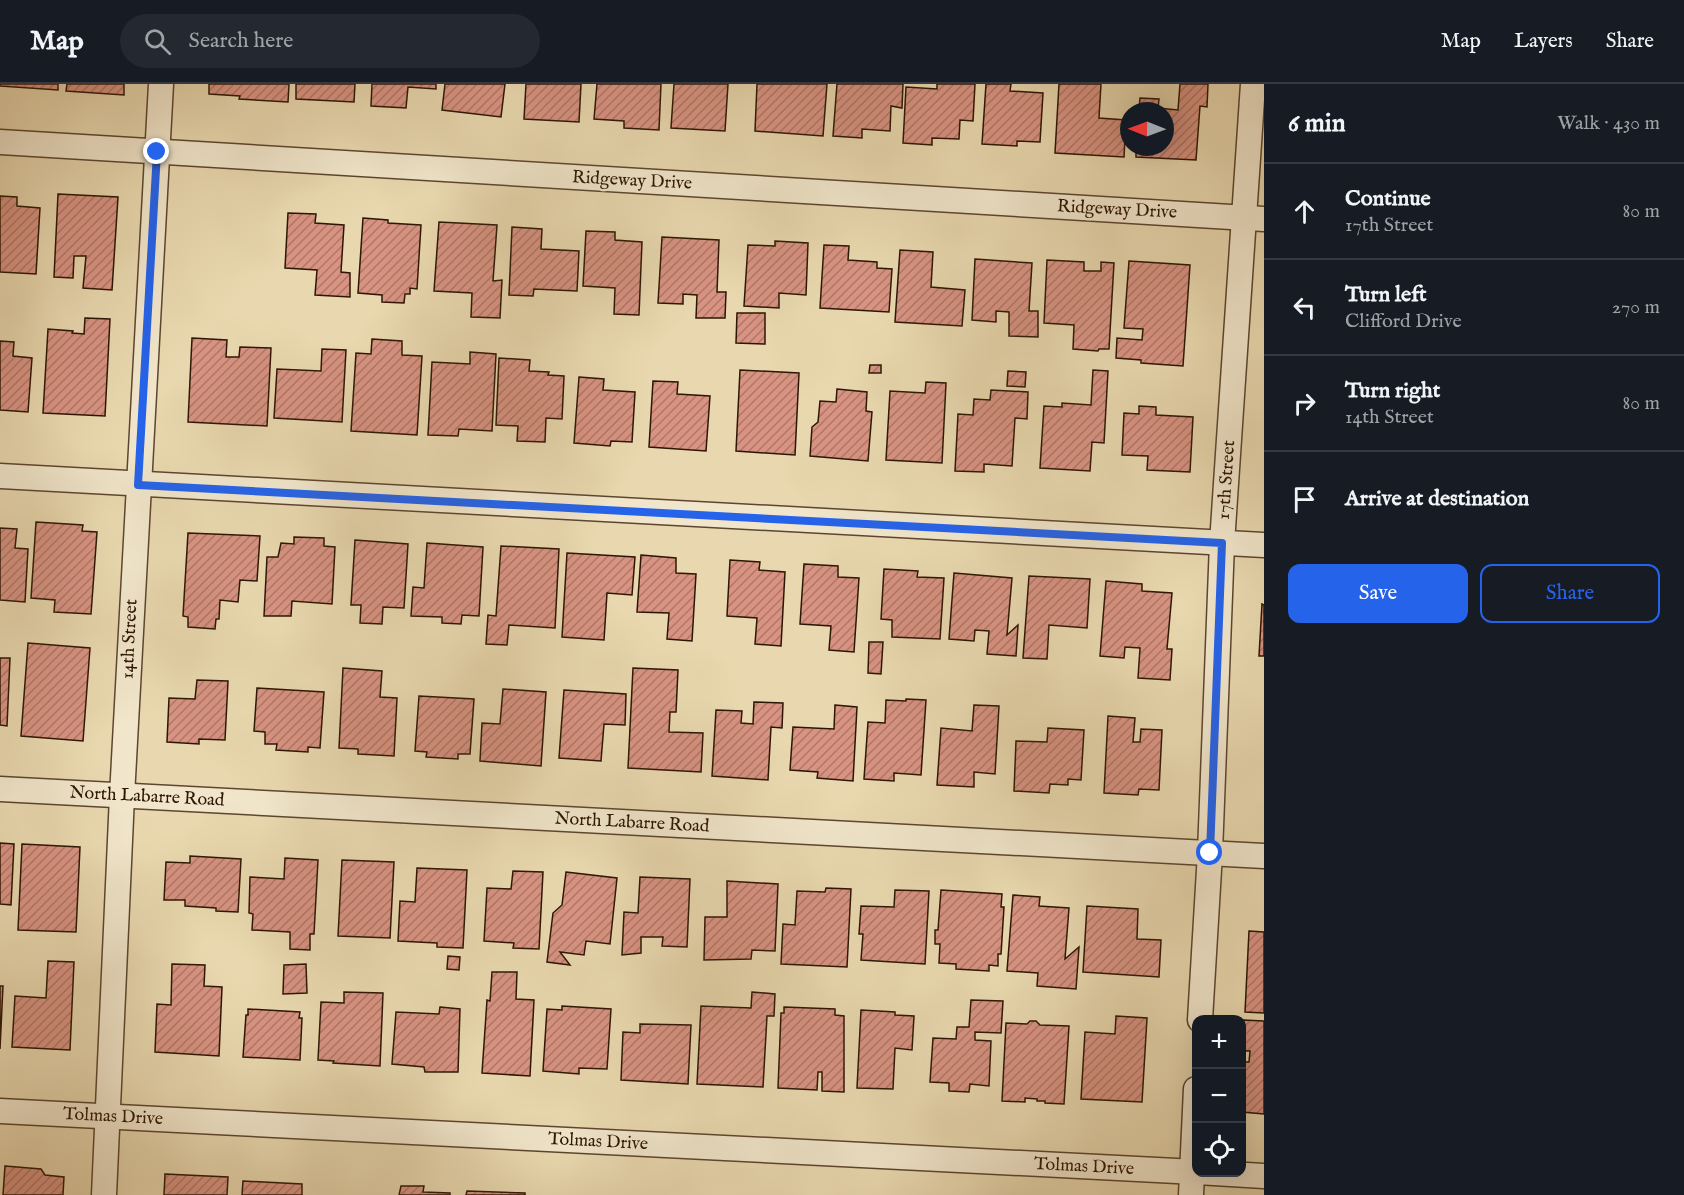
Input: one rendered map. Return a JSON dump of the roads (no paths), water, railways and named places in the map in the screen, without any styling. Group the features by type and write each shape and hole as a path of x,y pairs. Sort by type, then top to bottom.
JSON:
{"street":[{"name":"14th Street","path":"104,1195 122,796 161,84"},
{"name":"17th Street","path":"1200,1015 1210,853 1222,543 1255,219 1253,84"},
{"name":"Ridgeway Drive","path":"0,142 1255,219"},
{"path":"0,476 1264,545"},
{"name":"North Labarre Road","path":"0,789 1264,856"},
{"name":"Tolmas Drive","path":"0,1111 1194,1178 1264,1176"},
{"path":"1194,1178 1196,1123"}]}
